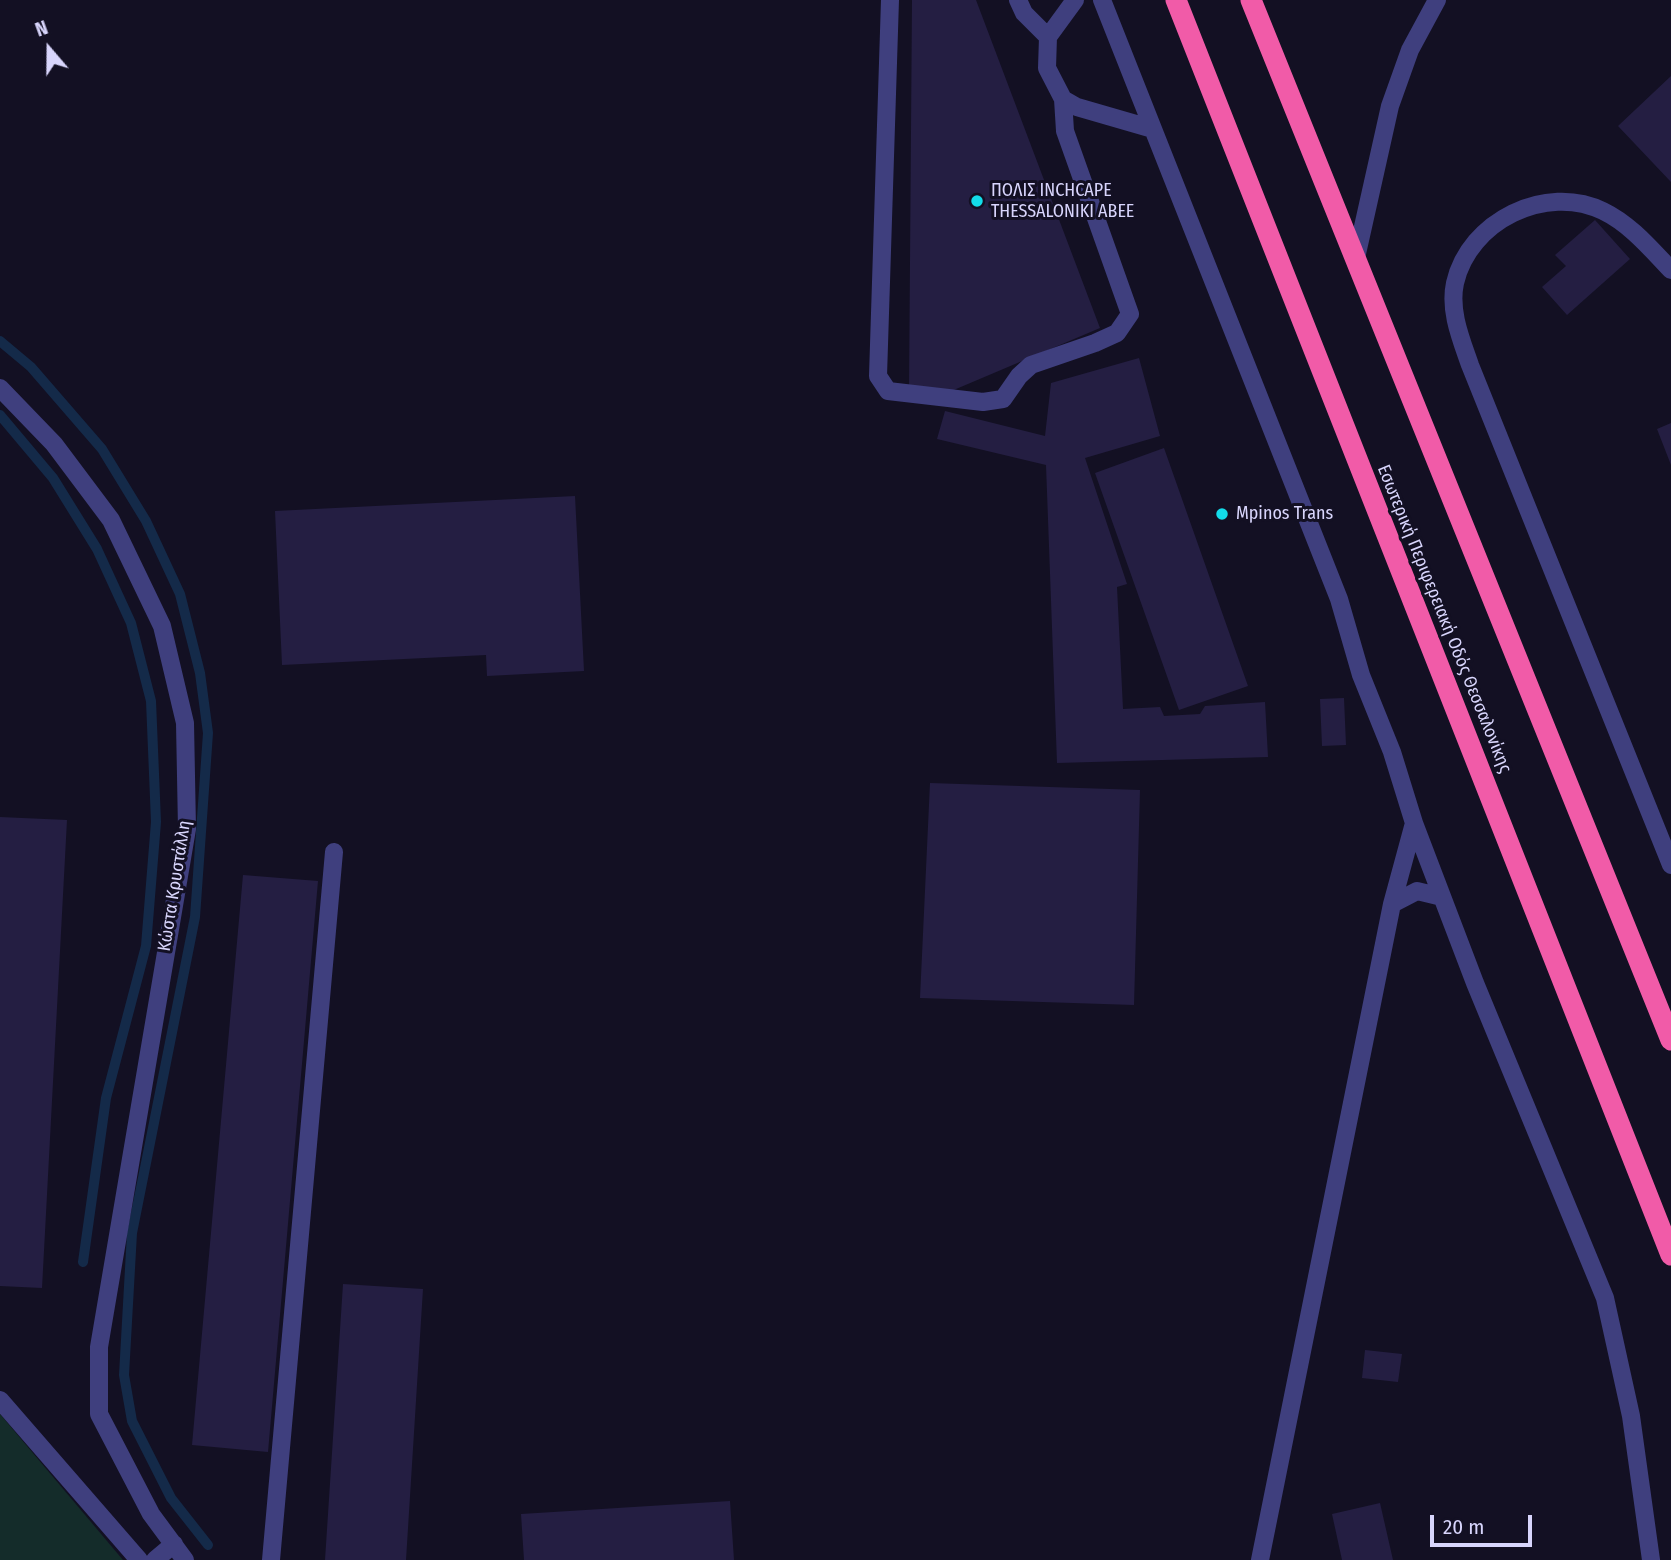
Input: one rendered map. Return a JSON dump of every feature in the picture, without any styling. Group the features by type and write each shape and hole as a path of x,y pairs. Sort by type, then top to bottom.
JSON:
{"highway":[{"name":"Εσωτερική Περιφερειακή Οδός Θεσσαλονίκης","path":"1176,0 1671,1255"},
{"path":"1251,0 1671,1040"}],"street":[{"path":"890,0 878,376 888,391 983,402 1003,399 1019,376 1031,365 1117,333 1130,314 1065,131 1063,99 1047,68 1048,37 1075,0"},
{"path":"1018,0 1024,13 1048,37"},
{"path":"1102,0 1339,599 1414,823 1475,983 1605,1297 1631,1416 1651,1560"},
{"path":"1356,258 1390,106 1410,50 1437,0"},
{"path":"1063,99 1077,107 1153,129"},
{"path":"1671,270 1633,230 1602,211 1576,202 1543,203 1511,212 1483,233 1466,254 1455,282 1453,310 1475,378 1671,865"},
{"name":"Κώστα Κρυστάλλη","path":"0,388 54,444 111,520 162,626 185,723 187,829 99,1347 99,1414 151,1514 185,1560"},
{"path":"1261,1560 1392,904 1414,823"},
{"path":"271,1560 334,852"},
{"path":"1392,904 1417,891 1442,897"},
{"path":"0,1400 139,1560"},
{"path":"155,1560 174,1544"}],"green space":[{"path":"0,1414 123,1560 0,1560"}],"building":[{"path":"912,0 976,0 1100,328 949,392 909,391"},
{"path":"1671,76 1671,182 1618,126"},
{"path":"1595,220 1630,259 1567,315 1542,287 1566,266 1555,255"},
{"path":"1139,358 1160,436 1085,458 1127,584 1117,587 1123,709 1160,707 1164,716 1200,714 1205,706 1265,702 1268,757 1057,763 1046,465 937,439 945,411 1045,436 1051,383"},
{"path":"1671,423 1671,465 1657,429"},
{"path":"1164,448 1248,686 1179,710 1095,473"},
{"path":"575,496 584,671 487,676 486,655 282,665 275,511"},
{"path":"1344,698 1346,745 1322,746 1320,699"},
{"path":"930,783 1140,790 1134,1005 920,998"},
{"path":"0,817 67,820 42,1288 0,1286"},
{"path":"243,875 318,881 268,1452 192,1445"},
{"path":"343,1284 423,1289 406,1560 325,1560"},
{"path":"1365,1350 1402,1354 1398,1382 1362,1378"},
{"path":"730,1501 734,1560 524,1560 521,1514"},
{"path":"1380,1503 1393,1560 1342,1560 1332,1514"}],"waterway":[{"path":"0,341 31,367 102,449 146,521 180,594 200,673 208,733 195,917 132,1233 124,1375 132,1421 171,1498 208,1545"},
{"path":"0,415 53,478 97,549 131,623 151,701 156,822 146,946 106,1098 83,1262"}],"place":[{"name":"ΠΟΛΙΣ INCHCAPE THESSALONIKI ΑΒΕΕ","path":"977,201"},
{"name":"Mpinos Trans","path":"1222,514"}]}
